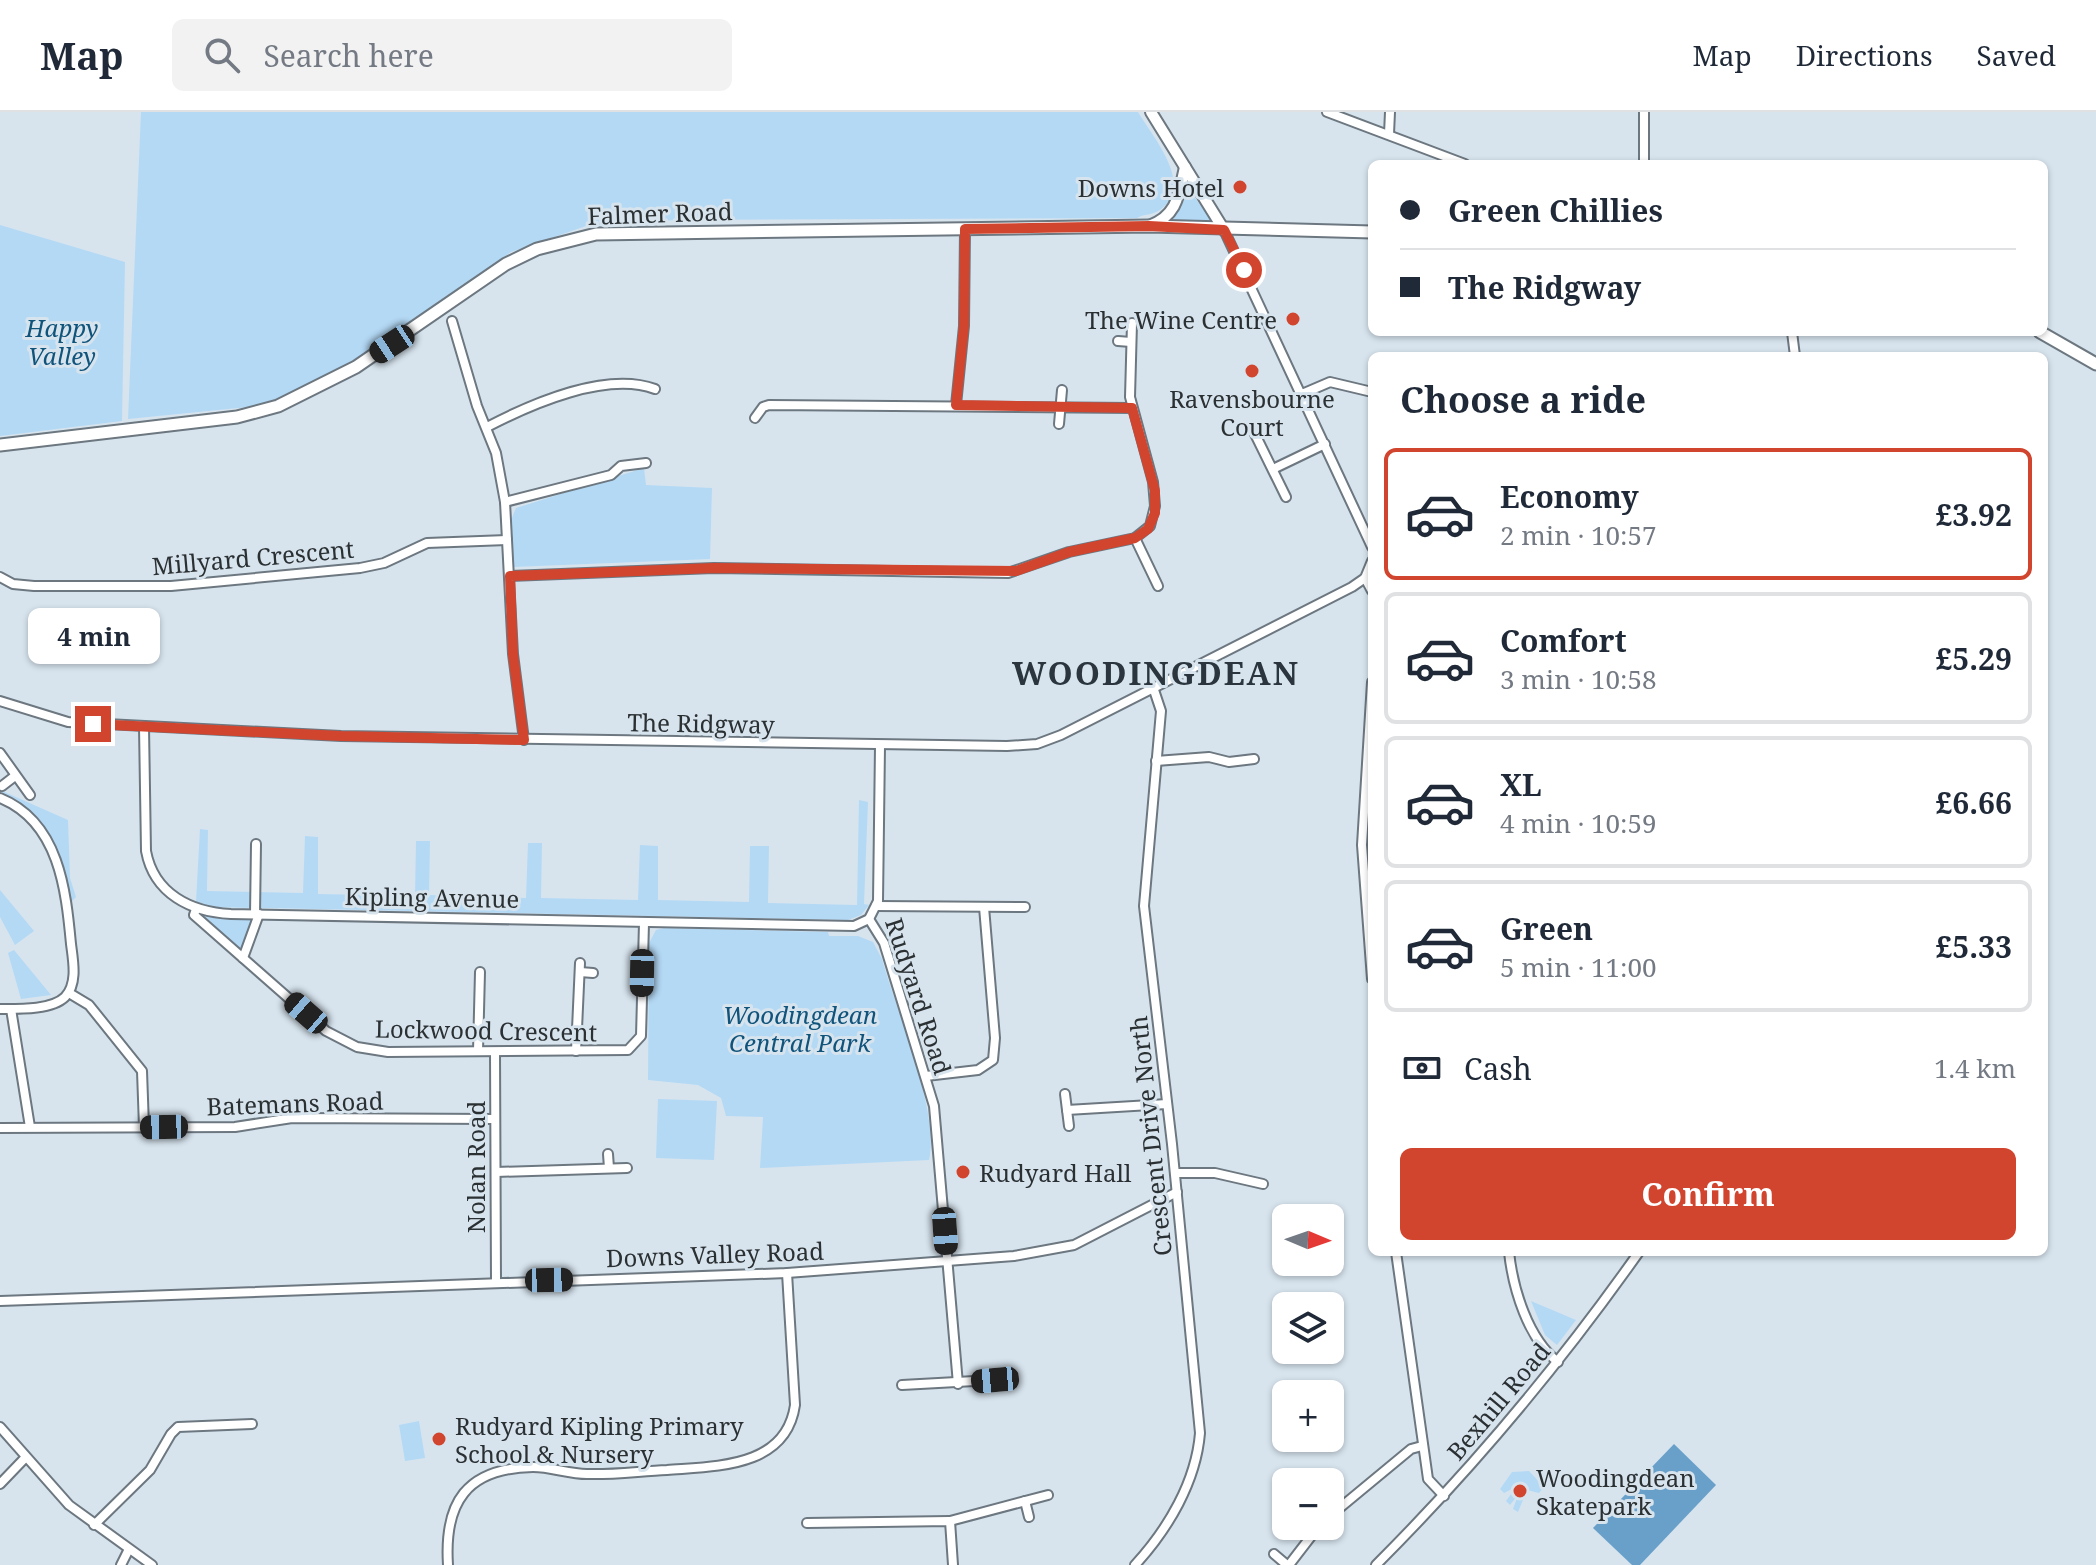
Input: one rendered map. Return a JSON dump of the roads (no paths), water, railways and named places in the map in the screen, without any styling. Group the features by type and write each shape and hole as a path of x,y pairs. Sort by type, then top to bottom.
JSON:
{"main road":[{"name":"Falmer Road","path":"0,445 237,417 278,406 356,367 495,270 537,249 578,238 634,232 1149,226 1368,232"},
{"path":"2047,336 2096,364"}],"street":[{"path":"1151,112 1224,230 1368,538"},
{"path":"1327,112 1455,160"},
{"path":"1389,134 1390,112"},
{"path":"1644,112 1644,160"},
{"path":"1149,226 1163,220 1175,207 1185,167"},
{"path":"956,405 964,326 965,229"},
{"path":"452,321 496,453 505,502 513,654 524,740"},
{"path":"510,576 714,568 1008,573 1069,552 1135,538 1150,526 1155,506 1153,482 1132,408 1132,323"},
{"path":"1118,341 1131,342"},
{"path":"1302,394 1330,382 1368,391"},
{"path":"487,427 573,391 643,384 655,389"},
{"path":"1059,424 1062,390"},
{"path":"755,418 766,405 1132,408"},
{"path":"1252,428 1286,497"},
{"path":"1273,469 1325,444"},
{"path":"618,455 621,466"},
{"path":"505,502 611,475 621,466 646,463"},
{"path":"1135,538 1158,586"},
{"name":"Millyard Crescent","path":"0,577 13,584 34,586 171,586 360,568 384,563 427,543 507,540"},
{"path":"1368,571 1365,578 1368,584"},
{"name":"The Ridgway","path":"0,701 48,718 144,727 524,740 880,746 1044,742 1365,578"},
{"name":"Crescent Drive North","path":"1135,1565 1179,1503 1199,1446 1198,1391 1144,906 1161,711 1153,687"},
{"path":"144,727 147,859 163,886 196,909"},
{"name":"Rudyard Road","path":"880,746 876,906 869,919 884,943 926,1076 939,1141 958,1384"},
{"path":"1368,747 1362,845 1368,925"},
{"path":"1241,750 1242,761"},
{"path":"0,753 30,795"},
{"path":"1156,761 1209,757 1242,761 1254,759"},
{"path":"2,786 15,776"},
{"path":"0,798 31,821 60,867 73,958 69,993"},
{"path":"243,958 257,914 256,844"},
{"path":"876,906 1025,907"},
{"path":"926,1076 978,1070 993,1060 995,1038 984,907"},
{"name":"Kipling Avenue","path":"196,909 257,914 644,923 849,926 869,919"},
{"name":"Lockwood Crescent","path":"196,909 194,915 326,1031 349,1044 388,1052 624,1051 638,1041 644,923"},
{"path":"576,1051 580,968 593,973"},
{"path":"478,1051 480,972"},
{"path":"0,1009 47,1005 69,993"},
{"path":"69,993 89,1005 142,1071 144,1127"},
{"path":"11,1009 30,1127"},
{"name":"Nolan Road","path":"495,1052 496,1281"},
{"path":"1065,1094 1069,1126"},
{"path":"1067,1110 1167,1104"},
{"name":"Batemans Road","path":"0,1128 235,1127 292,1118 495,1119"},
{"path":"608,1154 609,1168"},
{"path":"496,1172 627,1168"},
{"path":"1251,1170 1251,1182"},
{"path":"1175,1173 1215,1173 1263,1184"},
{"name":"Downs Valley Road","path":"0,1301 787,1273 1038,1254 1068,1247 1177,1192"},
{"path":"1397,1256 1429,1482 1444,1496"},
{"path":"1510,1256 1532,1328 1542,1347 1558,1362"},
{"name":"Bexhill Road","path":"1376,1565 1444,1496 1558,1362 1636,1256"},
{"path":"448,1565 447,1528 453,1507 466,1489 486,1476 521,1468 599,1474 733,1464 755,1457 779,1442 790,1426 795,1405 787,1273"},
{"path":"902,1385 1011,1379"},
{"path":"94,1525 150,1470 165,1442 178,1427 252,1424"},
{"path":"0,1427 25,1458 94,1525 152,1565"},
{"path":"1344,1504 1409,1450 1422,1446"},
{"path":"0,1484 25,1458"},
{"path":"807,1523 950,1521 1048,1495"},
{"path":"1025,1501 1029,1517"},
{"path":"950,1521 953,1565"},
{"path":"1274,1554 1288,1565 1308,1540"},
{"path":"121,1565 128,1551"}],"place":[{"name":"Downs Hotel","path":"1240,187"},
{"name":"The Wine Centre","path":"1293,319"},
{"name":"Ravensbourne Court","path":"1252,371"},
{"name":"Rudyard Hall","path":"963,1172"},
{"name":"Rudyard Kipling Primary School & Nursery","path":"439,1439"},
{"name":"Woodingdean Skatepark","path":"1520,1491"}],"district":[{"name":"WOODINGDEAN","path":"1156,672"}],"park label":[{"name":"Happy Valley","path":"62,341"},
{"name":"Woodingdean Central Park","path":"800,1028"}]}
